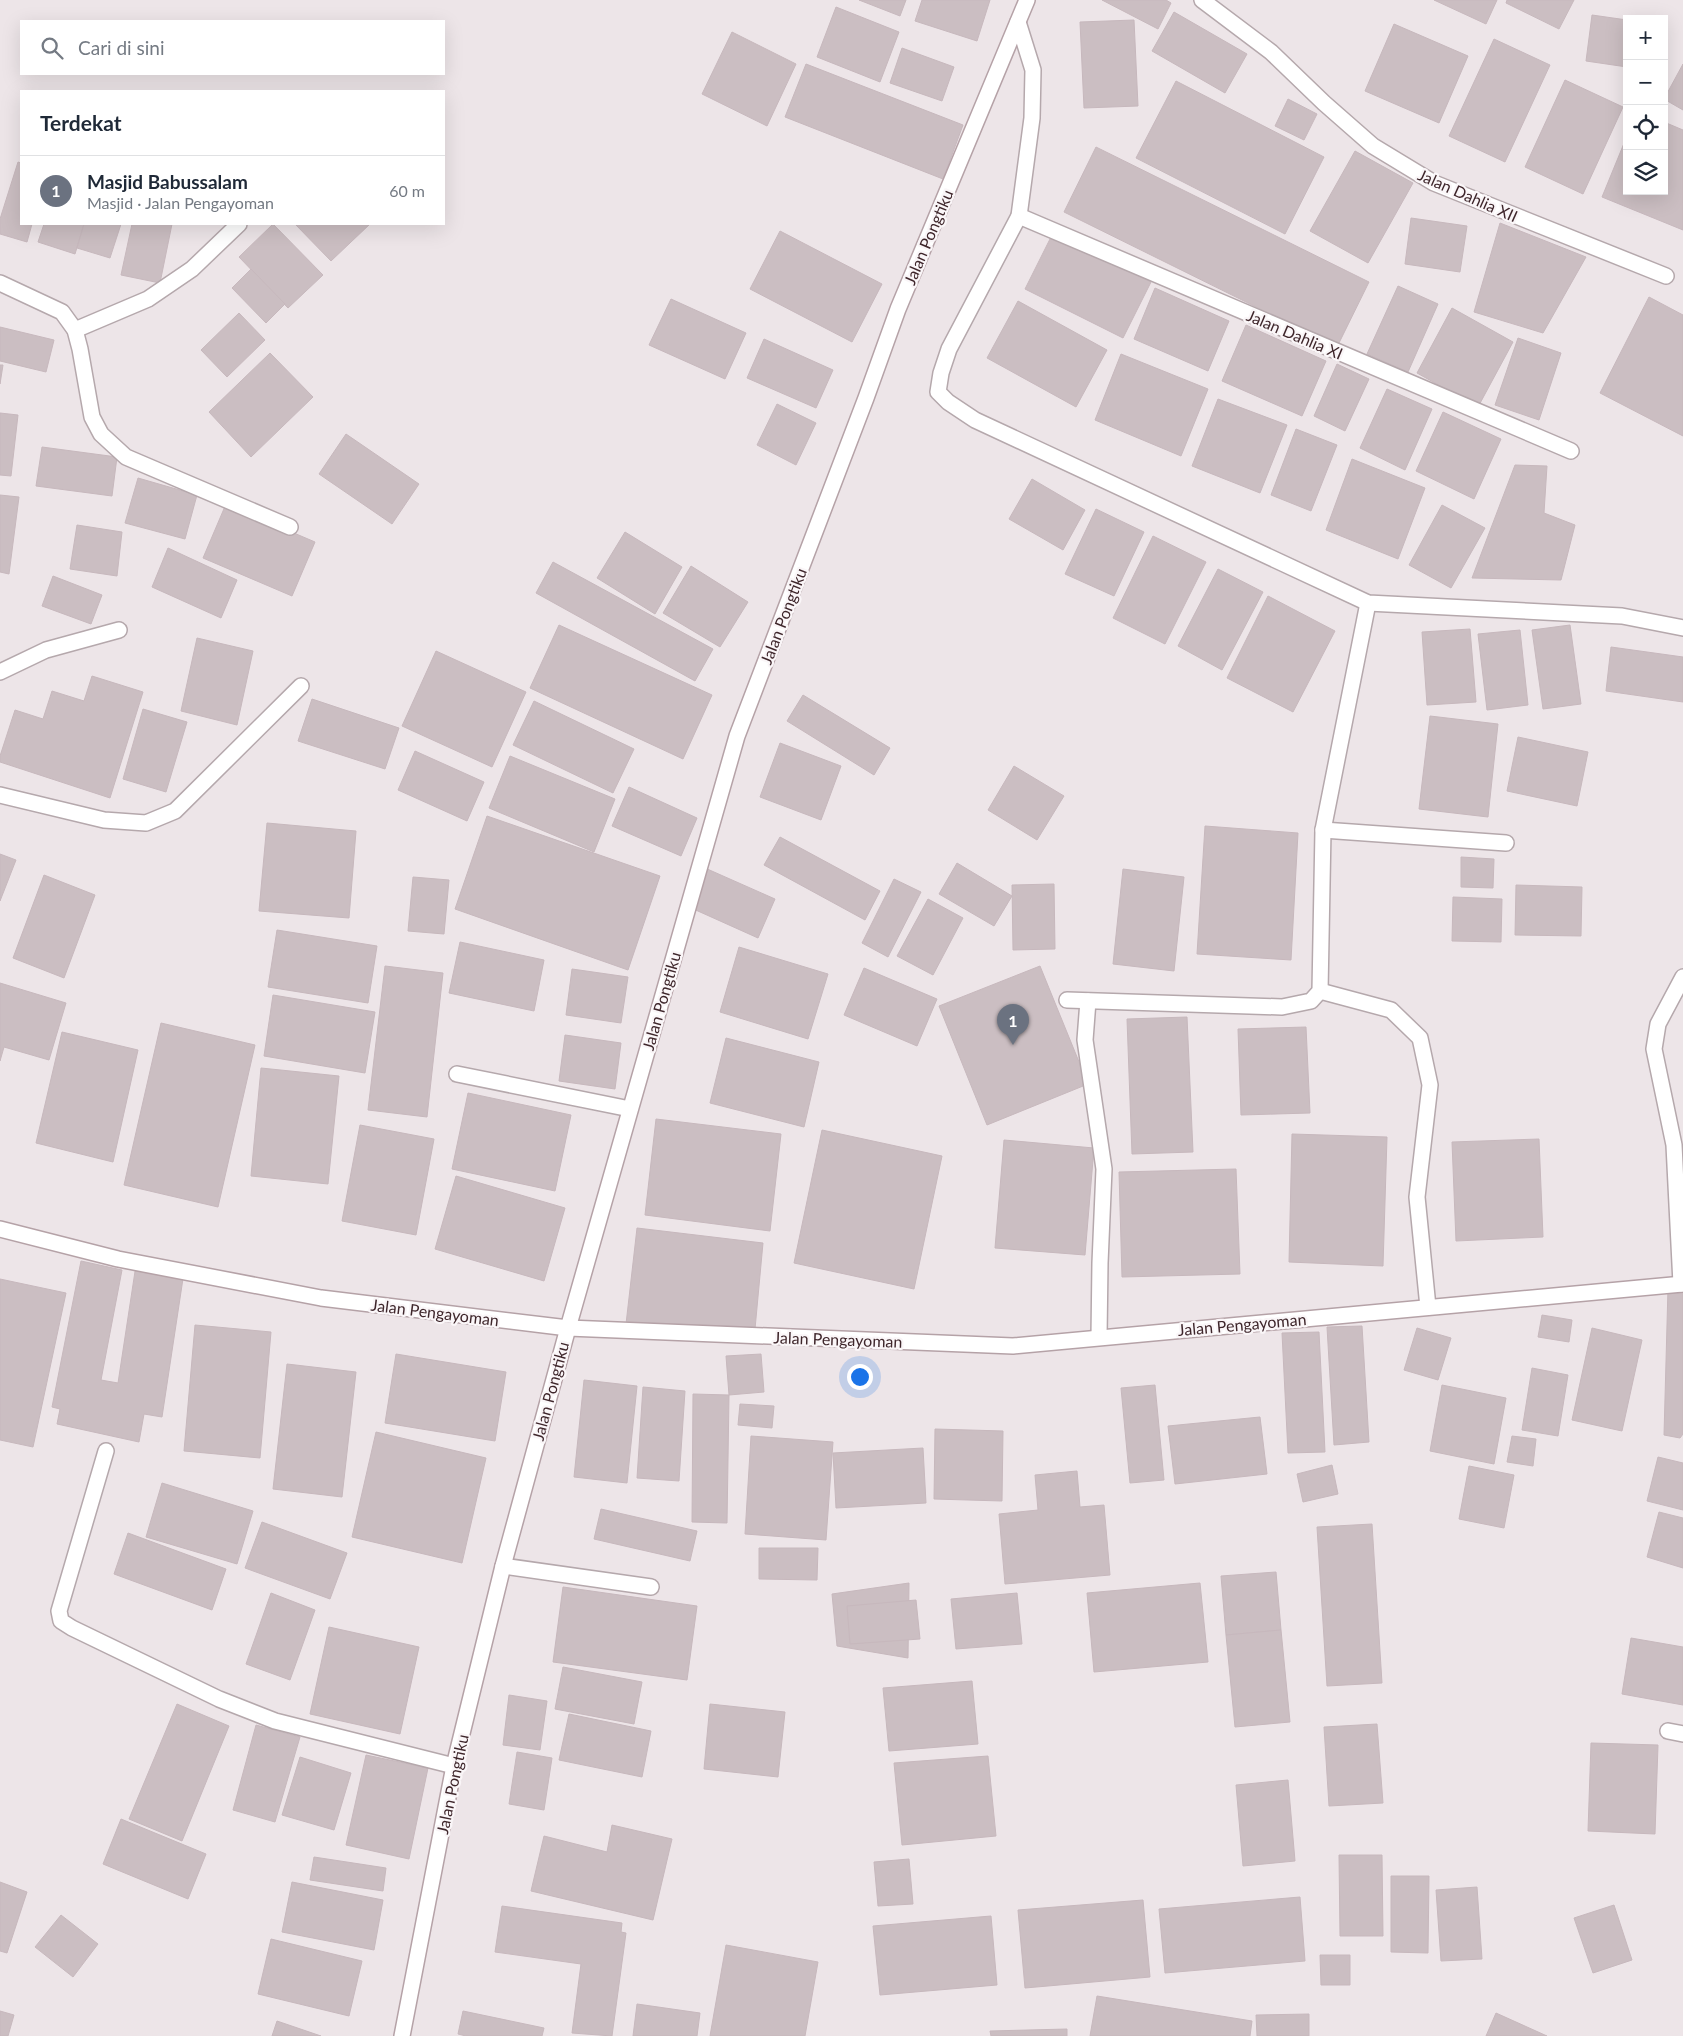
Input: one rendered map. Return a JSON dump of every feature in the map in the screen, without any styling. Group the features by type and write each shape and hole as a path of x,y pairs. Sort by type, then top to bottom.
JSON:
{"street":[{"name":"Jalan Pongtiku","path":"402,2036 454,1766 503,1566 568,1328 737,736 898,309 1027,0"},
{"name":"Jalan Dahlia XII","path":"1202,0 1271,52 1373,146 1434,183 1666,276"},
{"path":"1018,22 1033,70 1032,118 1019,216 949,349 941,373 938,392 948,402 975,420 1368,603 1622,616 1683,628"},
{"name":"Jalan Dahlia XI","path":"1019,216 1571,452"},
{"path":"75,330 148,299 192,269 238,225"},
{"path":"0,283 62,312 75,330 92,417 101,434 126,457 290,527"},
{"path":"1067,1000 1282,1007 1311,1001 1320,991 1323,830 1368,603"},
{"path":"0,672 46,650 119,630"},
{"path":"0,795 104,820 146,823 175,811 301,686"},
{"path":"1323,830 1506,843"},
{"path":"1682,1284 1674,1144 1654,1049 1658,1024 1683,977"},
{"path":"1320,991 1391,1010 1420,1038 1430,1085 1417,1197 1428,1307"},
{"path":"1088,1001 1085,1040 1104,1170 1099,1337"},
{"path":"457,1074 630,1109"},
{"name":"Jalan Pengayoman","path":"0,1229 118,1259 322,1298 568,1328 1013,1346 1682,1284"},
{"path":"106,1451 59,1611 61,1621 219,1699 275,1721 454,1766"},
{"path":"503,1566 651,1587"},
{"path":"1668,1731 1683,1734"}],"building":[{"path":"859,0 906,0 900,16"},
{"path":"922,0 990,0 977,41 915,21"},
{"path":"1102,0 1166,0 1171,3 1158,29"},
{"path":"1434,0 1497,0 1486,24"},
{"path":"1507,0 1574,0 1559,29 1506,3"},
{"path":"836,7 899,32 880,82 817,57"},
{"path":"1174,12 1247,54 1225,93 1152,51"},
{"path":"1592,15 1623,19 1623,66 1586,61"},
{"path":"1134,20 1138,106 1084,108 1080,22"},
{"path":"1394,24 1468,56 1439,123 1365,91"},
{"path":"732,32 796,64 767,126 702,94"},
{"path":"1494,39 1550,65 1505,162 1449,136"},
{"path":"902,48 954,67 942,101 890,83"},
{"path":"806,64 963,125 943,179 785,117"},
{"path":"1683,64 1683,110 1668,101 1668,92"},
{"path":"1565,80 1623,107 1583,194 1525,167"},
{"path":"1176,81 1324,157 1285,234 1136,158"},
{"path":"1288,99 1317,114 1304,140 1275,126"},
{"path":"1668,124 1683,130 1683,230 1602,197 1623,146 1623,195 1668,195"},
{"path":"1096,147 1369,282 1337,347 1064,212"},
{"path":"1355,151 1413,183 1368,263 1310,231"},
{"path":"18,162 20,163 20,225 32,225 27,242 0,234 0,219"},
{"path":"1411,218 1467,226 1460,272 1405,264"},
{"path":"1500,223 1586,257 1543,333 1474,312"},
{"path":"44,225 84,225 75,254 38,242"},
{"path":"84,225 121,225 110,258 77,248"},
{"path":"132,225 172,225 160,283 121,275"},
{"path":"274,225 323,275 288,308 239,257"},
{"path":"296,225 369,225 331,261"},
{"path":"780,231 882,284 852,342 750,289"},
{"path":"1053,233 1151,282 1123,338 1025,289"},
{"path":"251,269 285,304 266,323 232,288"},
{"path":"1398,286 1438,304 1408,372 1367,354"},
{"path":"1155,288 1229,321 1208,371 1134,339"},
{"path":"1649,297 1683,315 1683,436 1600,393"},
{"path":"671,299 746,333 725,379 649,345"},
{"path":"1018,301 1107,350 1076,407 987,358"},
{"path":"1452,308 1513,342 1478,407 1417,373"},
{"path":"239,313 265,340 227,377 201,350"},
{"path":"1246,325 1326,361 1302,416 1222,381"},
{"path":"0,327 54,340 46,372 0,361"},
{"path":"1518,338 1561,353 1539,420 1495,405"},
{"path":"764,339 833,370 816,408 747,378"},
{"path":"270,353 313,397 251,457 209,412"},
{"path":"1121,354 1208,389 1181,456 1095,420"},
{"path":"1337,364 1369,379 1345,431 1314,416"},
{"path":"0,365 3,365 0,384"},
{"path":"1387,389 1432,409 1405,470 1360,448"},
{"path":"1218,399 1287,425 1260,493 1192,466"},
{"path":"777,404 816,423 796,465 757,445"},
{"path":"1443,412 1501,439 1474,499 1416,471"},
{"path":"0,413 18,415 11,476 0,475"},
{"path":"1296,429 1337,445 1311,511 1271,495"},
{"path":"346,434 419,484 392,524 319,474"},
{"path":"42,447 117,457 112,496 36,486"},
{"path":"1352,459 1425,488 1398,559 1326,530"},
{"path":"1515,465 1547,466 1544,513 1575,525 1561,580 1472,578"},
{"path":"138,478 197,495 185,539 125,523"},
{"path":"1032,479 1085,510 1063,550 1009,519"},
{"path":"0,495 19,497 9,574 0,572"},
{"path":"226,504 315,542 292,596 203,558"},
{"path":"1442,505 1485,528 1451,588 1409,565"},
{"path":"1096,509 1144,532 1114,596 1065,574"},
{"path":"77,525 122,532 117,576 70,569"},
{"path":"625,532 682,567 655,614 597,578"},
{"path":"1153,536 1206,562 1165,644 1113,618"},
{"path":"168,548 237,580 221,618 152,587"},
{"path":"553,562 713,649 695,681 536,593"},
{"path":"691,566 748,602 720,647 663,613"},
{"path":"1218,569 1263,592 1222,670 1178,646"},
{"path":"53,576 102,595 91,624 42,606"},
{"path":"1268,596 1335,631 1293,712 1227,678"},
{"path":"559,625 712,695 683,759 530,688"},
{"path":"1570,625 1581,704 1543,709 1532,630"},
{"path":"1470,629 1476,702 1427,705 1422,632"},
{"path":"1520,630 1528,705 1487,710 1478,634"},
{"path":"197,638 253,651 237,725 181,711"},
{"path":"1611,647 1683,657 1683,702 1606,691"},
{"path":"436,651 526,692 492,767 402,726"},
{"path":"92,676 143,692 110,798 0,762 0,756 15,710 43,719 52,691 84,701"},
{"path":"803,695 890,748 874,775 787,721"},
{"path":"312,699 399,728 385,769 298,741"},
{"path":"534,701 634,749 613,793 513,745"},
{"path":"143,709 187,722 166,792 123,779"},
{"path":"1430,716 1498,724 1488,817 1419,809"},
{"path":"1518,737 1588,752 1577,806 1507,791"},
{"path":"780,743 841,766 821,820 760,797"},
{"path":"415,751 484,782 467,821 398,790"},
{"path":"510,756 615,799 594,852 489,808"},
{"path":"1014,766 1064,796 1037,840 988,810"},
{"path":"629,787 697,818 681,856 612,826"},
{"path":"487,816 660,876 628,970 455,909"},
{"path":"267,823 356,831 349,918 259,911"},
{"path":"1205,826 1298,833 1291,960 1197,954"},
{"path":"780,837 880,891 865,920 764,865"},
{"path":"0,854 16,860 0,901"},
{"path":"1461,857 1494,859 1493,888 1461,887"},
{"path":"957,863 1012,896 994,926 939,894"},
{"path":"705,868 775,899 758,938 689,907"},
{"path":"1123,869 1184,877 1174,971 1113,964"},
{"path":"44,875 95,895 64,978 13,958"},
{"path":"413,877 449,880 444,934 408,931"},
{"path":"894,879 921,892 888,957 862,943"},
{"path":"1054,884 1055,949 1013,950 1012,885"},
{"path":"1516,885 1582,887 1581,936 1515,935"},
{"path":"1453,897 1502,899 1501,942 1452,941"},
{"path":"928,899 963,918 933,975 897,956"},
{"path":"277,930 377,946 368,1003 268,987"},
{"path":"460,942 544,960 534,1011 449,993"},
{"path":"739,947 828,974 808,1039 720,1012"},
{"path":"385,966 443,973 427,1117 368,1110"},
{"path":"1040,966 1088,1084 987,1125 939,1006"},
{"path":"864,968 937,999 917,1046 844,1015"},
{"path":"572,969 628,977 621,1023 566,1015"},
{"path":"0,983 66,1003 49,1060 4,1047 0,1061"},
{"path":"273,995 375,1012 365,1073 264,1056"},
{"path":"1187,1017 1193,1152 1132,1154 1127,1019"},
{"path":"161,1023 255,1045 218,1207 124,1185"},
{"path":"1306,1027 1310,1113 1241,1115 1238,1029"},
{"path":"62,1032 138,1050 113,1162 36,1143"},
{"path":"565,1035 621,1043 615,1089 559,1081"},
{"path":"726,1038 819,1062 804,1127 710,1103"},
{"path":"261,1068 339,1076 328,1184 251,1176"},
{"path":"468,1093 571,1115 555,1191 452,1169"},
{"path":"656,1119 781,1134 770,1231 645,1215"},
{"path":"360,1125 434,1139 416,1235 342,1221"},
{"path":"822,1130 942,1156 914,1289 794,1263"},
{"path":"1292,1134 1387,1137 1383,1266 1289,1262"},
{"path":"1539,1139 1543,1237 1456,1241 1452,1142"},
{"path":"1004,1140 1094,1148 1085,1255 995,1248"},
{"path":"1236,1169 1240,1274 1122,1277 1119,1172"},
{"path":"456,1176 565,1208 544,1281 435,1249"},
{"path":"637,1228 763,1243 755,1329 626,1324"},
{"path":"81,1261 122,1270 101,1380 118,1383 136,1265 184,1272 162,1417 144,1414 139,1442 57,1424 60,1409 52,1407"},
{"path":"0,1279 66,1293 33,1447 0,1440"},
{"path":"1668,1288 1683,1288 1683,1434 1680,1438 1664,1435"},
{"path":"1542,1315 1572,1320 1569,1342 1538,1337"},
{"path":"195,1325 271,1332 260,1458 184,1451"},
{"path":"1362,1326 1369,1442 1334,1445 1327,1327"},
{"path":"1417,1328 1451,1338 1438,1380 1404,1370"},
{"path":"1592,1328 1642,1340 1622,1431 1572,1420"},
{"path":"1319,1332 1325,1452 1288,1453 1282,1333"},
{"path":"396,1354 506,1372 495,1441 385,1423"},
{"path":"761,1354 764,1392 729,1395 726,1356"},
{"path":"287,1364 356,1372 342,1497 273,1489"},
{"path":"1532,1368 1568,1375 1558,1436 1522,1430"},
{"path":"584,1380 637,1386 627,1483 574,1477"},
{"path":"1155,1385 1164,1480 1130,1483 1121,1388"},
{"path":"1442,1385 1506,1398 1494,1464 1430,1451"},
{"path":"643,1387 685,1391 679,1481 637,1478"},
{"path":"693,1394 729,1395 727,1523 692,1522"},
{"path":"740,1404 774,1406 772,1428 738,1425"},
{"path":"1260,1417 1267,1474 1175,1484 1168,1426"},
{"path":"935,1429 1003,1431 1002,1501 934,1499"},
{"path":"376,1432 486,1458 462,1563 352,1537"},
{"path":"751,1436 833,1442 826,1540 745,1534"},
{"path":"1512,1436 1536,1439 1533,1466 1507,1462"},
{"path":"923,1448 926,1503 836,1508 833,1453"},
{"path":"1658,1457 1683,1463 1683,1510 1647,1501"},
{"path":"1332,1465 1338,1494 1303,1502 1297,1474"},
{"path":"1469,1466 1514,1475 1504,1528 1459,1519"},
{"path":"1077,1471 1080,1507 1104,1505 1110,1575 1005,1584 999,1514 1038,1510 1035,1475"},
{"path":"162,1483 253,1511 237,1564 146,1537"},
{"path":"601,1509 697,1531 690,1561 594,1539"},
{"path":"1659,1512 1683,1518 1683,1568 1647,1557"},
{"path":"262,1522 347,1553 330,1599 245,1568"},
{"path":"1372,1524 1382,1683 1327,1686 1317,1527"},
{"path":"128,1533 226,1569 212,1610 114,1574"},
{"path":"759,1548 818,1548 817,1580 759,1579"},
{"path":"1276,1572 1281,1630 1226,1635 1221,1576"},
{"path":"909,1583 908,1658 837,1646 832,1594"},
{"path":"1200,1583 1208,1662 1094,1672 1087,1593"},
{"path":"563,1587 697,1606 687,1680 553,1662"},
{"path":"271,1593 315,1610 290,1680 246,1664"},
{"path":"1017,1593 1022,1644 956,1649 951,1599"},
{"path":"916,1600 920,1639 850,1644 847,1606"},
{"path":"329,1627 419,1647 400,1734 310,1714"},
{"path":"1281,1630 1290,1722 1235,1727 1226,1635"},
{"path":"1631,1638 1683,1647 1683,1705 1622,1694"},
{"path":"563,1667 642,1682 634,1724 555,1709"},
{"path":"972,1681 978,1744 889,1751 883,1688"},
{"path":"509,1695 547,1701 540,1750 503,1745"},
{"path":"177,1704 229,1726 182,1841 129,1819"},
{"path":"710,1704 785,1712 778,1777 704,1769"},
{"path":"569,1714 651,1731 642,1777 559,1760"},
{"path":"1377,1724 1383,1803 1329,1806 1324,1727"},
{"path":"256,1725 300,1737 275,1822 233,1810"},
{"path":"1591,1743 1658,1745 1655,1834 1588,1831"},
{"path":"517,1752 552,1758 544,1810 509,1804"},
{"path":"366,1755 428,1768 409,1859 346,1845"},
{"path":"988,1756 996,1836 902,1845 894,1763"},
{"path":"300,1757 351,1773 334,1830 282,1815"},
{"path":"1288,1780 1295,1861 1243,1866 1236,1785"},
{"path":"121,1819 206,1854 188,1899 103,1864"},
{"path":"612,1825 672,1839 653,1920 531,1891 544,1836 607,1852"},
{"path":"1339,1855 1382,1855 1383,1936 1340,1936"},
{"path":"314,1857 386,1868 383,1891 310,1880"},
{"path":"909,1859 913,1904 878,1906 874,1862"},
{"path":"1391,1876 1429,1876 1428,1953 1391,1952"},
{"path":"0,1882 27,1892 7,1953 0,1951"},
{"path":"292,1882 383,1900 374,1950 282,1932"},
{"path":"1477,1887 1482,1959 1441,1961 1436,1890"},
{"path":"1300,1897 1305,1961 1165,1973 1159,1909"},
{"path":"1143,1900 1150,1977 1025,1988 1018,1910"},
{"path":"1614,1905 1632,1960 1593,1973 1574,1918"},
{"path":"502,1906 622,1923 621,1932 626,1933 612,2036 572,2033 581,1964 495,1952"},
{"path":"61,1915 98,1944 73,1977 35,1947"},
{"path":"991,1916 997,1985 880,1995 873,1926"},
{"path":"271,1939 362,1961 349,2016 258,1994"},
{"path":"726,1945 818,1962 805,2036 710,2036"},
{"path":"1320,1955 1350,1955 1350,1985 1321,1985"},
{"path":"1097,1996 1252,2021 1250,2036 1090,2036"},
{"path":"637,2004 700,2013 697,2036 633,2036"},
{"path":"0,2011 14,2015 8,2036 0,2036"},
{"path":"463,2011 544,2028 542,2036 466,2036 458,2034"},
{"path":"1496,2013 1547,2036 1486,2036"},
{"path":"1309,2014 1309,2036 1257,2036 1256,2015"},
{"path":"277,2021 321,2036 272,2036"},
{"path":"1067,2029 1067,2036 991,2036 990,2031"}],"place":[{"name":"Masjid Babussalam","path":"1013,1045"}]}
